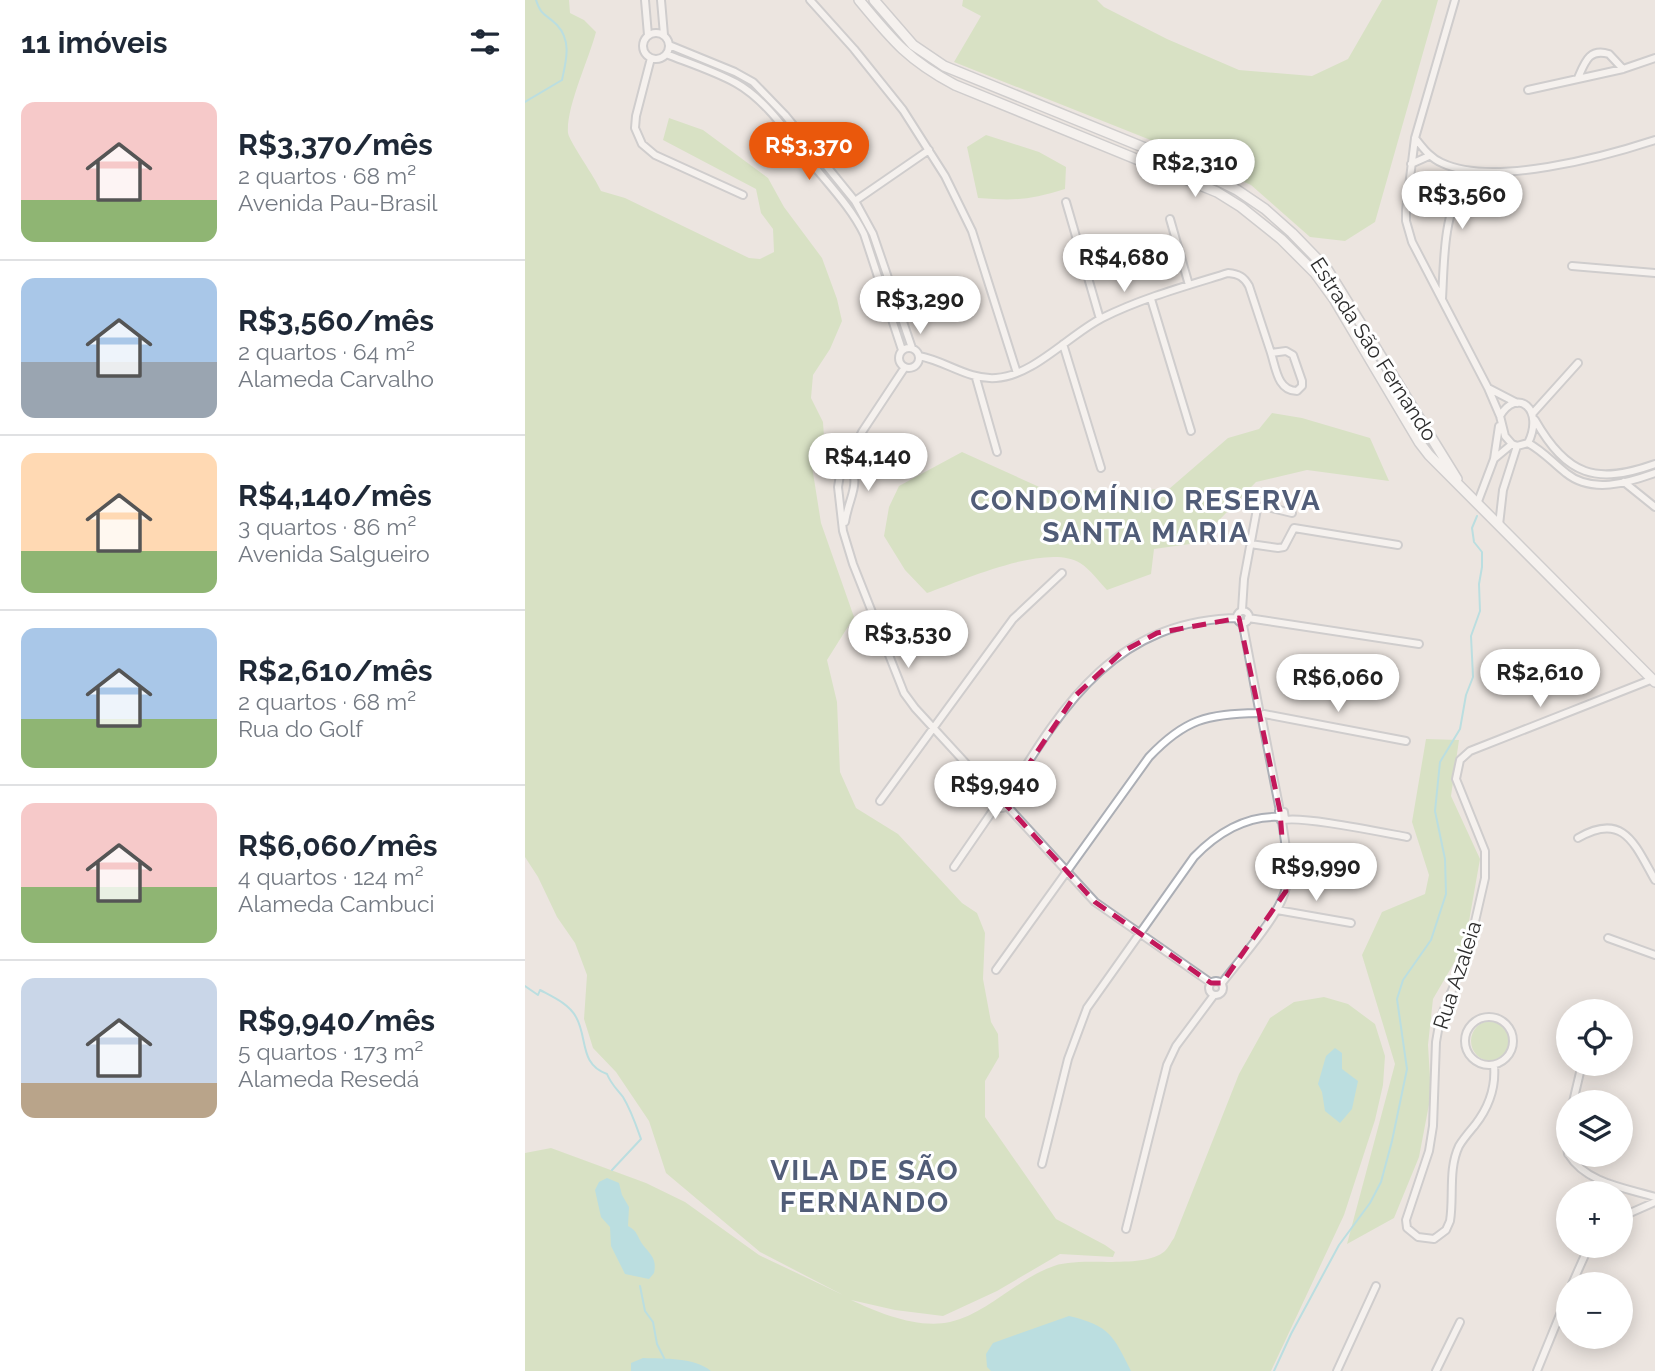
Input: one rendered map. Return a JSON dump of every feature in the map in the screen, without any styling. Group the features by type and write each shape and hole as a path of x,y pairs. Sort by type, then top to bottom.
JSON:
{"main road":[{"name":"Estrada São Fernando","path":"859,0 894,43 933,73 955,85 1217,192 1241,207 1281,239 1315,273 1334,299 1419,442 1463,490 1654,680"},
{"name":"Estrada São Fernando","path":"874,0 912,45 944,66 1182,163 1237,190 1265,209 1327,269 1463,490"}],"street":[{"path":"645,0 648,35 643,49 651,58 659,58 666,54 669,45"},
{"path":"661,0 664,35 669,45 753,82 786,115 855,201 873,234 912,348 919,356 933,359 976,378 999,378 1017,373 1100,319 1228,273 1244,278 1249,286 1271,354 1282,384 1294,391 1300,389 1301,381 1293,355 1286,351 1271,354"},
{"path":"810,0 887,90 929,150 957,199 972,231 1017,373"},
{"path":"1455,0 1415,138 1406,191 1406,221 1412,242 1488,388 1505,436 1515,445"},
{"path":"648,35 664,35"},
{"path":"1578,78 1586,60 1597,53 1609,54 1623,69"},
{"path":"666,54 736,83 768,110 858,222 869,246 902,350 899,360 905,367 911,368 917,365 919,356"},
{"path":"651,58 636,116 635,128 642,145 655,155 743,195"},
{"path":"1528,90 1623,69 1655,58"},
{"path":"1415,138 1429,156 1450,167 1480,172 1573,163 1655,141"},
{"path":"855,201 929,150"},
{"path":"1411,164 1429,156"},
{"path":"1462,170 1464,185"},
{"path":"1442,299 1451,212 1464,185 1480,172"},
{"path":"835,191 855,201"},
{"path":"855,201 858,222"},
{"path":"1066,202 1100,319"},
{"path":"1170,219 1189,285"},
{"path":"1572,266 1652,273 1655,266"},
{"path":"1429,275 1443,271"},
{"path":"1151,299 1191,431"},
{"path":"1063,344 1101,468"},
{"path":"902,350 912,348"},
{"path":"1528,443 1534,416 1579,363"},
{"path":"905,367 862,432 838,481 843,531 895,675 915,708 995,795"},
{"path":"976,378 997,452"},
{"path":"1488,388 1528,407 1550,443 1584,472 1601,476 1620,475 1655,464"},
{"path":"1477,504 1495,459 1499,418 1504,409 1517,403"},
{"path":"1495,459 1515,445 1528,443 1576,480 1598,484 1625,484 1655,473"},
{"path":"1499,525 1503,490 1515,445"},
{"path":"843,531 856,486 855,472 849,456"},
{"path":"844,470 855,472"},
{"path":"1620,475 1625,484 1655,507"},
{"path":"840,498 851,498"},
{"path":"1126,1229 1167,1065 1176,1046 1214,995 1222,992 1222,984 1277,910 1286,891 1288,873 1281,817 1242,610 1244,579 1257,509 1263,506 1292,513"},
{"path":"1250,544 1284,547 1294,528 1398,545"},
{"path":"880,801 1013,619 1062,573"},
{"path":"1008,795 1001,792 995,795 993,801 996,806 1007,806 1010,800 1008,795 1031,757 1074,697 1122,652 1157,633 1218,618 1419,644"},
{"name":"Rua Azaleia","path":"1494,1065 1495,1085 1490,1098 1482,1116 1459,1146 1453,1172 1450,1221 1434,1239 1418,1237 1407,1228 1406,1220 1429,1151 1440,1019 1468,951 1486,864 1485,851 1456,779 1460,760 1470,751 1654,680"},
{"path":"996,970 1149,757 1168,737 1204,718 1261,714 1406,741"},
{"path":"954,867 996,806"},
{"path":"1007,806 1095,902 1211,983"},
{"path":"1042,1164 1068,1059 1087,1008 1194,857 1208,843 1228,830 1250,821 1281,817 1407,837"},
{"path":"1578,838 1600,827 1619,829 1635,844 1655,880"},
{"path":"1277,910 1351,922"},
{"path":"1608,938 1655,955"},
{"path":"1211,983 1218,981 1222,984"},
{"path":"1211,983 1210,990 1214,995"},
{"path":"1488,1016 1503,1021 1512,1034 1513,1042 1508,1056 1494,1065 1478,1063 1472,1058 1465,1044 1468,1028 1480,1018 1488,1016"},
{"path":"1580,1167 1605,1182 1655,1199"},
{"path":"1633,1211 1655,1199"},
{"path":"1337,1371 1376,1286"},
{"path":"1436,1371 1460,1322"},
{"path":"1537,1371 1556,1324"}],"highlighted area":[{"path":"1239,618 1280,811 1286,891 1222,983 1211,983 1095,902 1007,806 1008,795 1074,697 1122,652 1157,633"}],"green space":[{"path":"525,0 569,0 570,13 584,20 596,32 574,97 568,133 601,191 625,198 749,258 760,259 774,252 773,229 761,213 756,189 663,140 669,118 703,130 768,178 784,207 822,258 842,321 830,349 813,375 811,398 823,422 824,437 811,460 821,523 854,617 827,660 837,702 840,772 856,808 898,834 962,903 977,913 985,933 983,979 991,1022 998,1034 999,1057 985,1081 985,1117 1056,1219 1115,1252 1113,1257 1060,1254 997,1291 943,1316 895,1310 851,1300 886,1315 912,1322 938,1324 964,1318 1027,1279 1054,1266 1080,1262 1142,1260 1165,1251 1174,1238 1239,1074 1270,1018 1294,1002 1324,997 1348,1004 1375,1024 1385,1056 1383,1085 1375,1120 1344,1215 1271,1371 525,1371 525,1153 551,1148 646,1183 685,1202 759,1255 843,1295 760,1252 666,1173 649,1121 616,1072 593,1048 584,1019 587,975 575,943 557,917 525,857"},
{"path":"963,0 1097,0 1104,7 1167,39 1239,70 1312,76 1348,59 1382,0 1438,0 1375,222 1345,241 1310,237 1251,185 1153,141 954,62 981,16 962,6"},
{"path":"986,135 1039,152 1066,167 1065,189 1022,199 978,198 967,147"},
{"path":"1272,413 1302,418 1370,438 1389,481 1307,470 1256,482 1197,543 1154,549 1151,574 1107,590 1080,563 1065,558 1047,557 1004,566 927,593 905,570 884,536 889,507 899,486 962,452 1046,490 1169,489 1228,438 1259,429"},
{"path":"1426,739 1459,740 1451,796 1480,859 1465,944 1433,999 1428,1045 1431,1094 1419,1157 1394,1218 1347,1244 1395,1064 1362,955 1382,912 1425,894 1429,875 1412,822"},
{"path":"1491,1021 1499,1022 1505,1027 1510,1033 1510,1049 1505,1055 1499,1060 1491,1061 1483,1060 1477,1055 1472,1049 1471,1041 1472,1033 1477,1027 1483,1022"}],"water":[{"path":"1335,1048 1342,1053 1342,1069 1358,1081 1352,1109 1340,1123 1325,1111 1318,1084 1326,1056"},
{"path":"607,1178 619,1183 629,1207 628,1226 636,1232 654,1261 654,1273 649,1279 625,1274 611,1246 610,1227 601,1217 595,1190 599,1182"},
{"path":"1069,1316 1102,1328 1109,1334 1131,1371 991,1371 987,1367 986,1354 993,1343"},
{"path":"643,1358 688,1361 711,1371 631,1371 631,1363"}],"waterway":[{"path":"525,102 562,80 566,58 562,31 542,12 536,0"},
{"path":"1274,1371 1339,1245 1370,1203 1381,1182 1392,1141 1407,1069 1397,999 1403,980 1431,940 1446,894 1445,859 1435,811 1440,762 1460,729 1466,695 1473,677 1471,636 1480,611 1479,584 1482,567 1482,552 1474,542 1472,528 1477,516"},
{"path":"525,986 538,995 540,990 550,995 573,1012 580,1025 585,1050 592,1064 607,1074 628,1107 641,1139 612,1170"},
{"path":"640,1286 645,1311 653,1322 657,1344 665,1360"}],"district":[{"name":"CONDOMÍNIO RESERVA SANTA MARIA","path":"1146,516"},
{"name":"VILA DE SÃO FERNANDO","path":"865,1186"}]}
